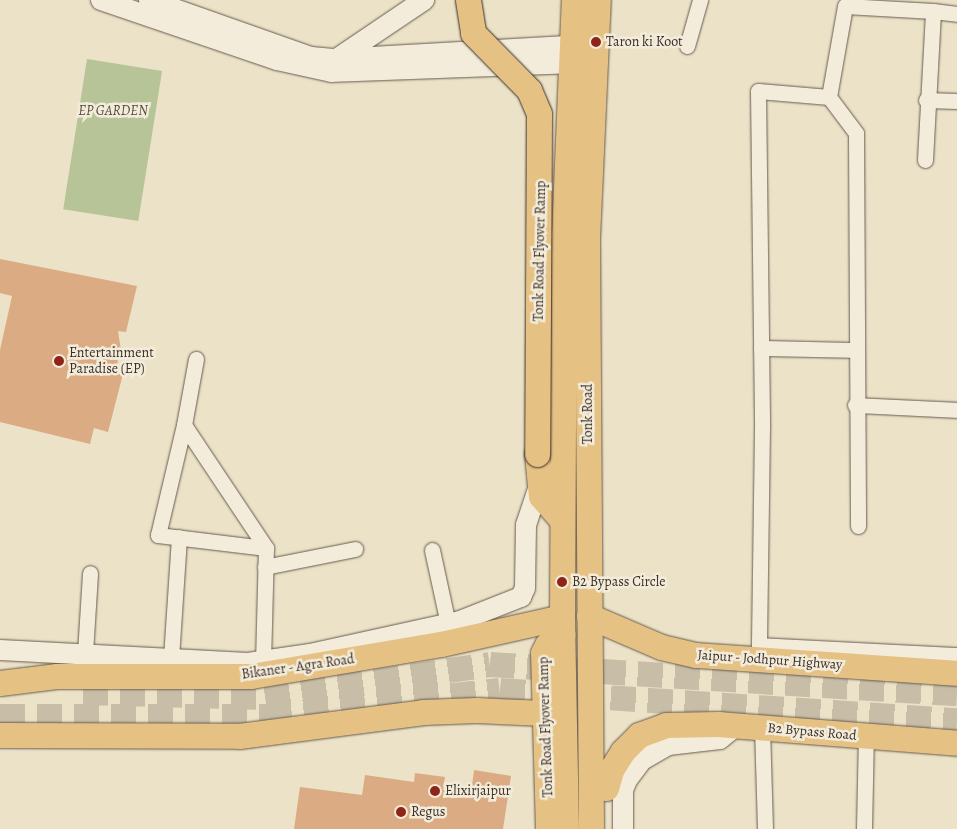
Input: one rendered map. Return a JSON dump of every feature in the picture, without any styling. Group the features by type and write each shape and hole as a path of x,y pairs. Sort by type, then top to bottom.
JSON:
{"main road":[{"name":"Tonk Road Flyover Ramp","path":"468,0 473,33 529,90 539,114 537,454 539,486 546,504 562,520"},
{"name":"Tonk Road","path":"566,829 567,757 562,625 564,235 574,0"},
{"name":"Tonk Road","path":"591,829 587,238 598,0"},
{"path":"588,463 606,430 603,260 610,0"},
{"name":"Tonk Road Flyover Ramp","path":"548,819 543,653 562,625"},
{"name":"Bikaner - Agra Road","path":"0,683 56,676 251,676 562,625"},
{"path":"590,628 605,660 607,829"},
{"name":"Jaipur - Jodhpur Highway","path":"590,628 696,655 957,673"},
{"path":"0,688 83,692"},
{"path":"0,735 239,736 423,712 476,710 545,713"},
{"name":"B2 Bypass Road","path":"606,788 611,770 623,751 639,735 666,725 762,727 957,743"}],"street":[{"path":"101,0 277,60 332,72 572,54"},
{"path":"150,0 310,57 336,59 572,54"},
{"path":"336,59 424,0"},
{"path":"687,46 700,0"},
{"path":"858,526 855,406 856,133 829,97 845,3 957,14"},
{"path":"925,160 926,100 933,11"},
{"path":"829,97 758,91 761,348 759,645 957,655"},
{"path":"926,100 957,101"},
{"path":"761,348 855,350"},
{"path":"196,360 184,425 158,535 266,548"},
{"path":"855,406 957,410"},
{"path":"184,425 266,548 263,661"},
{"path":"0,650 248,663 310,654 448,624 521,597 525,588 526,525 529,508 539,486"},
{"path":"171,658 179,537"},
{"path":"265,567 355,549"},
{"path":"432,550 448,624"},
{"path":"85,653 90,573"},
{"path":"623,829 626,780 648,754 668,745 720,739 736,726"},
{"path":"762,727 765,829"},
{"path":"864,829 866,737"}],"green space":[{"name":"EP GARDEN","path":"87,59 162,71 138,221 63,209"}],"building":[{"name":"Entertainment Paradise (EP)","path":"0,259 137,286 126,332 118,331 121,350 115,372 123,374 108,432 94,428 90,444 0,422 0,350 12,296 0,293"},
{"name":"Regus","path":"474,770 511,776 503,829 294,829 300,787 362,795 365,775 414,782 415,773 445,777 443,790 471,794"}],"tunnel":[{"path":"83,692 265,697 490,664 957,693"},
{"path":"0,716 267,716 500,690 957,720"}],"place":[{"name":"Taron ki Koot","path":"596,42"},
{"name":"Entertainment Paradise (EP)","path":"59,361"},
{"name":"B2 Bypass Circle","path":"562,582"},
{"name":"Elixirjaipur","path":"435,791"},
{"name":"Regus","path":"401,812"}]}
